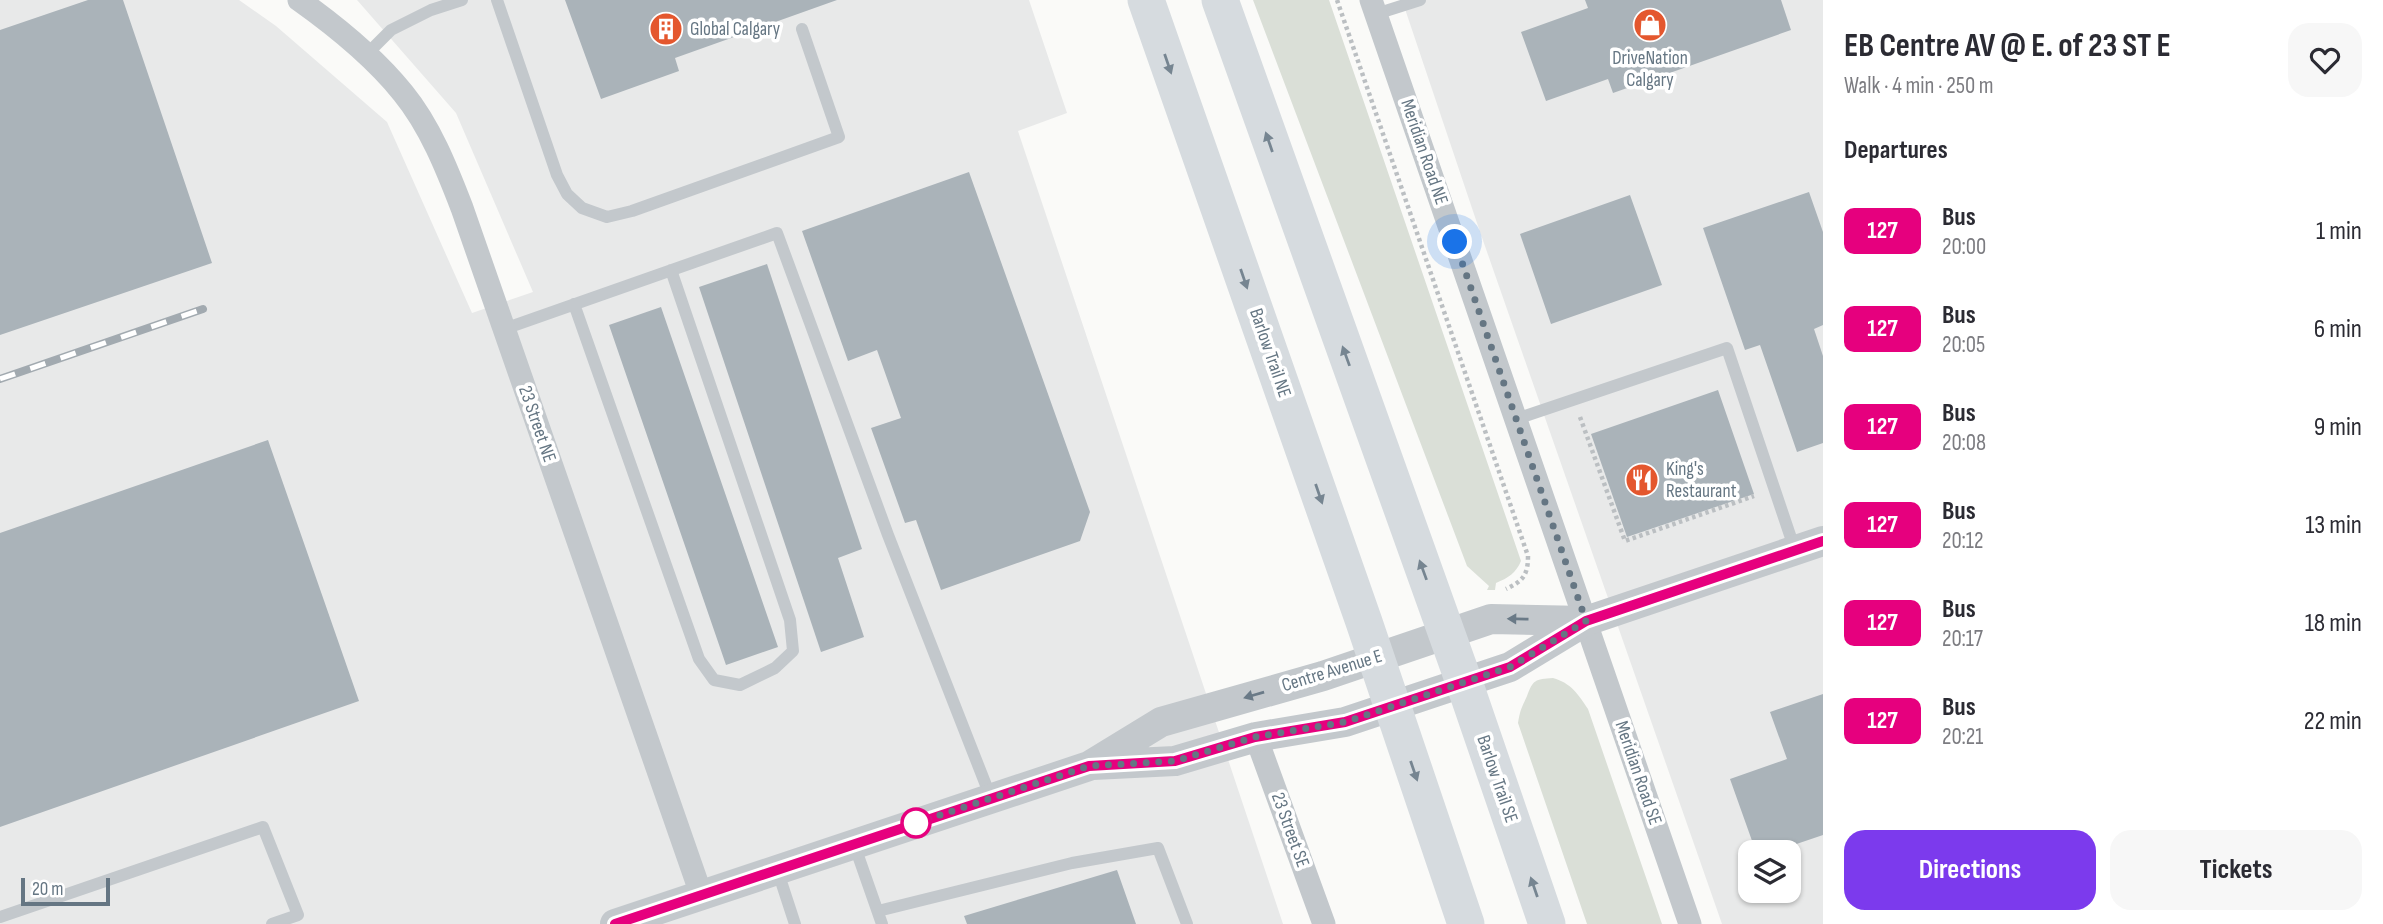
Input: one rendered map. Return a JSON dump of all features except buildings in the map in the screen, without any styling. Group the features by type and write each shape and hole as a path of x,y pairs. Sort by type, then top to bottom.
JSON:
{"main road":[{"name":"Barlow Trail NE","path":"1146,0 1392,706"},
{"path":"1220,0 1447,634"},
{"name":"Barlow Trail SE","path":"1447,634 1546,924"},
{"path":"1392,706 1466,924"}],"street":[{"name":"23 Street NE","path":"299,0 326,18 367,54 404,94 432,139 463,208 701,894"},
{"name":"Meridian Road NE","path":"1374,7 1586,621"},
{"name":"Centre Avenue E","path":"1089,766 1175,761 1255,737 1345,722 1510,667 1586,621 1809,545"},
{"name":"Centre Avenue E","path":"615,924 1089,766 1161,722 1323,676 1491,619 1586,621"},
{"name":"Meridian Road SE","path":"1586,621 1690,924"},
{"name":"23 Street SE","path":"1255,737 1324,924"}],"lane":[{"path":"367,54 391,30 431,10 462,0"},
{"path":"497,0 557,175 567,194 582,208 607,217 632,211 839,137 802,29"},
{"path":"1374,7 1420,0"},
{"path":"504,329 776,233 888,534 991,798"},
{"path":"574,304 699,659 714,680 740,685 775,668 793,651 790,620 671,270"},
{"path":"1516,419 1727,348 1809,545"},
{"path":"0,917 263,827 298,915 272,924"},
{"path":"854,844 880,918 1072,863 1158,848 1187,924"},
{"path":"777,869 796,924"}],"path":[{"path":"1337,0 1528,555 1528,570 1519,582 1501,591"},
{"path":"1587,436 1625,541 1754,496"}],"shaded area":[{"path":"0,0 239,0 276,26 387,122 472,313 533,292 456,113 357,0 1029,0 1067,113 1018,131 1283,924 0,924"},
{"path":"1253,0 1329,0 1521,561 1511,575 1496,583 1495,590 1487,590 1489,586 1467,566"},
{"path":"1402,0 1823,0 1823,924 1722,924 1479,229"},
{"path":"1553,678 1569,686 1588,709 1662,924 1587,924 1518,723 1521,709 1533,684 1538,680"}],"railway":[{"path":"0,379 203,309"}],"bus line":[{"name":"127","path":"615,924 1089,766 1175,761 1255,737 1345,722 1510,667 1586,621 1823,541"}],"place":[{"name":"DriveNation Calgary","path":"1650,25"},
{"name":"Global Calgary","path":"666,29"},
{"name":"King's Restaurant","path":"1642,480"}],"route":[{"path":"916,823 1089,766 1175,761 1255,737 1345,722 1510,667 1586,621 1455,242"}]}
